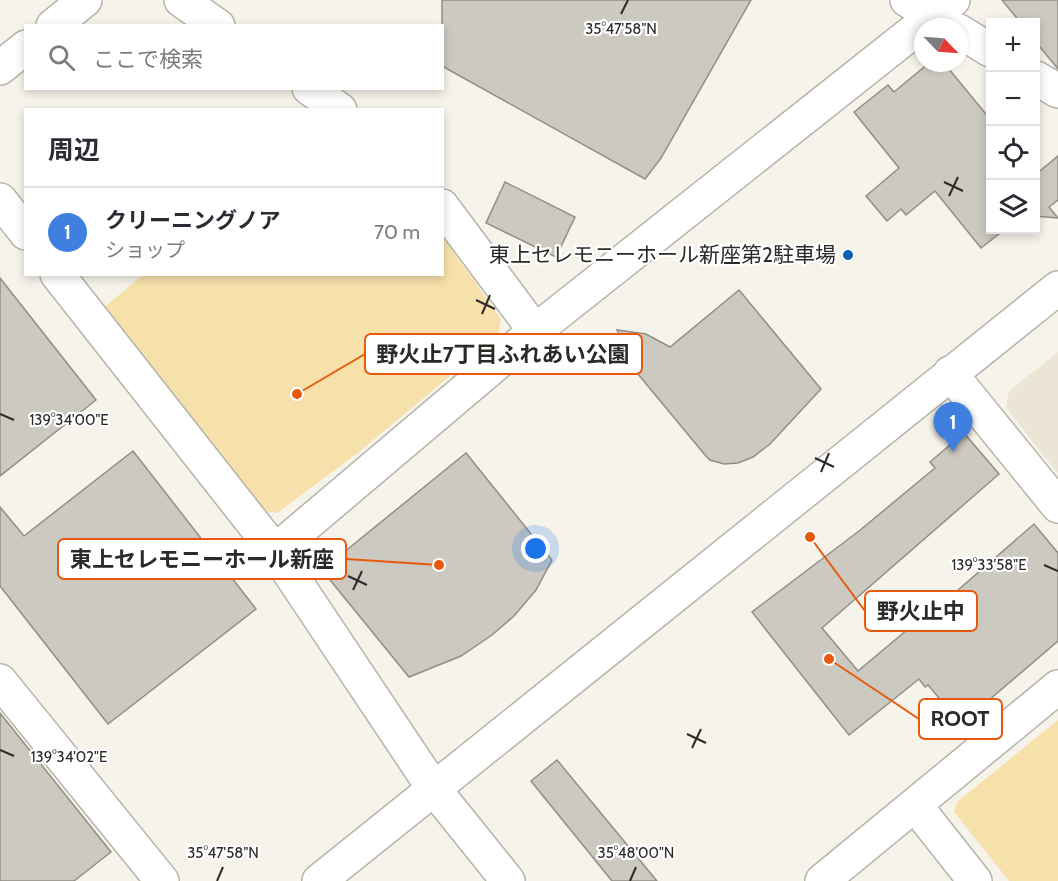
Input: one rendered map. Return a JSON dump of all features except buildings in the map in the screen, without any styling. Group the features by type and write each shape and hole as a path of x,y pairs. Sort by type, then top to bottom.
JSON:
{"street":[{"path":"55,24 85,0"},
{"path":"181,0 215,24"},
{"path":"275,551 535,331 941,15 986,47"},
{"path":"0,68 24,49"},
{"path":"1040,81 1058,91"},
{"path":"312,90 337,108"},
{"path":"0,200 24,230"},
{"path":"444,209 535,331"},
{"path":"59,276 275,551 434,789 508,881"},
{"path":"319,881 1058,288"},
{"path":"950,373 1058,506"},
{"path":"0,681 162,881"},
{"path":"822,881 1058,687"},
{"path":"915,806 975,881"}],"shaded area":[{"path":"444,238 501,319 498,336 359,452 277,513 257,510 101,310 142,276 444,276"},
{"path":"1058,352 1058,474 1006,407 1009,391"},
{"path":"1058,720 1058,881 1009,881 954,812 957,802"}],"place":[{"name":"東上セレモニーホール新座第2駐車場","path":"848,255"},
{"name":"野火止7丁目ふれあい公園","path":"297,394"},
{"name":"クリーニングノア","path":"953,452"},
{"name":"野火止中","path":"810,537"},
{"name":"東上セレモニーホール新座","path":"439,565"},
{"name":"ROOT","path":"829,659"}]}
